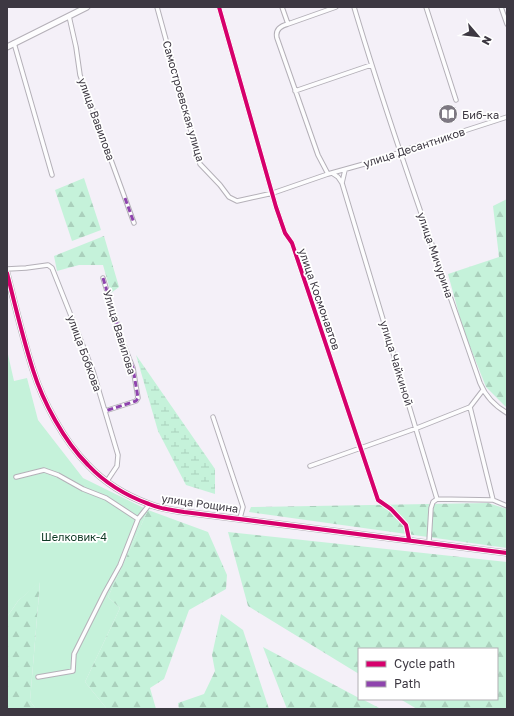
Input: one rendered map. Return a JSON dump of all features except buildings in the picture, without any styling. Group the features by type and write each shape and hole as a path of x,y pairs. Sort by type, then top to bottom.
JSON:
{"street":[{"path":"7,47 88,7"},
{"name":"Самостроевская улица","path":"157,7 200,164 220,185 228,197 237,201 273,193"},
{"name":"улица Космонавтов","path":"219,7 285,233 292,243 342,394 362,448 378,500 391,509 406,525 409,539"},
{"path":"282,7 288,24 336,7"},
{"name":"улица Мичурина","path":"354,7 371,65 400,152 483,390"},
{"path":"426,7 456,100"},
{"path":"501,7 507,24"},
{"name":"улица Вавилова","path":"69,16 80,75 134,223"},
{"name":"улица Чайкиной","path":"288,24 279,28 276,35 318,155 330,174 338,177 342,183 437,499"},
{"path":"14,43 52,175"},
{"path":"295,91 371,65"},
{"name":"улица Десантников","path":"330,174 507,117"},
{"name":"улица Чайкиной","path":"342,183 344,170"},
{"path":"273,193 330,174"},
{"name":"улица Бобкова","path":"7,269 48,265 52,268 93,371 118,454 118,466 107,481"},
{"name":"улица Рощина","path":"7,273 33,371 45,400 66,438 88,465 126,494 149,505 184,512 507,552"},
{"name":"Улица Вавилова","path":"103,278 123,343 133,368 138,398 105,411"},
{"path":"310,466 470,407 483,390 498,408 507,413"},
{"path":"470,407 493,500"},
{"path":"213,417 243,507 240,518"},
{"path":"16,477 44,470 58,475 83,489 106,498 138,519"},
{"path":"429,542 431,508 433,502 437,499 493,500 507,506"},
{"path":"38,677 73,671 74,654 120,565 138,519 149,505"}],"green space":[{"path":"84,178 101,230 72,241 55,190"},
{"path":"507,199 507,408 486,387 463,329 448,274 499,257 493,206"},
{"path":"104,236 119,287 111,293 103,265 79,265 57,271 54,256"},
{"name":"Шелковик-4","path":"7,350 14,381 27,378 38,420 83,478 148,510 108,597 120,608 85,682 107,709 36,709 30,701 40,582 18,601 7,617"},
{"path":"136,355 215,469 215,494 186,485 158,431"},
{"path":"488,503 507,509 507,548 249,512 251,507"},
{"path":"148,510 208,532 227,575 226,589 189,610 164,679 150,688 156,709 107,709 85,682 120,608 108,597"},
{"path":"228,532 507,562 507,709 417,709 402,700 498,700 498,648 358,648 358,673 248,606"},
{"path":"40,581 30,701 36,709 7,709 7,617 18,601"},
{"path":"221,614 243,630 269,709 179,709 178,703 204,694 215,671 212,655"},
{"path":"263,647 358,697 358,700 364,700 381,709 287,709"}],"marked path":[{"path":"125,198 134,223"},
{"path":"103,278 123,343 133,368 138,398 136,401 105,411"}],"cycle path":[{"path":"219,7 276,207 285,233 292,243 378,500 391,509 406,525 409,539"},
{"path":"7,273 22,334 37,382 48,408 63,433 79,455 101,477 124,493 153,506 184,512 507,553"}],"place":[{"name":"Биб-ка","path":"448,114"}]}
